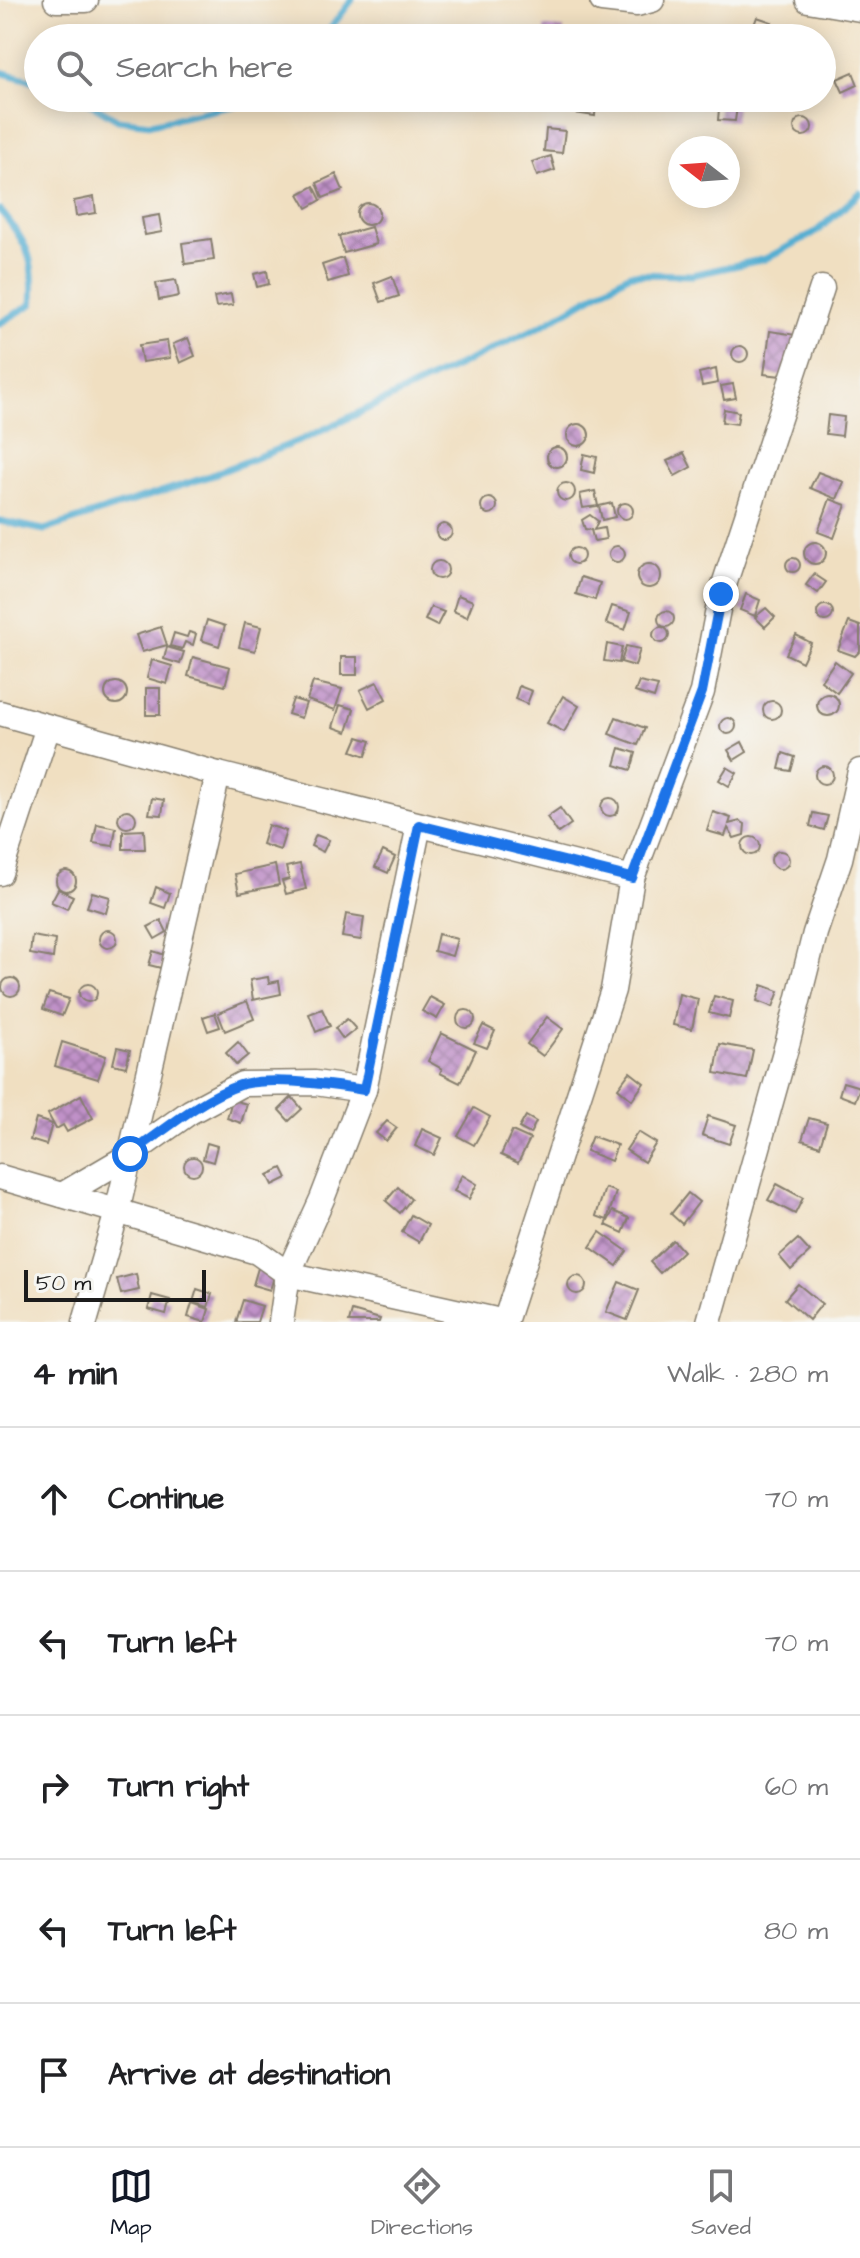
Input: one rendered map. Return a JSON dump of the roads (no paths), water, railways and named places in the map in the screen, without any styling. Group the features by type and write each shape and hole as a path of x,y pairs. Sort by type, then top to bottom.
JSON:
{"street":[{"path":"56,0 86,0"},
{"path":"602,0 637,4 652,0"},
{"path":"808,0 860,9"},
{"path":"0,1177 257,1252 288,1274 505,1322 613,990 632,878 702,692 721,594 822,288"},
{"path":"0,713 218,774 632,878"},
{"path":"0,873 48,727"},
{"path":"709,1322 784,1056 815,933 840,859 860,771"},
{"path":"85,1322 117,1212 218,774"},
{"path":"281,1322 288,1274 322,1199 364,1090 419,825"},
{"path":"62,1195 130,1154 190,1112 242,1084 315,1083 364,1090"}],"waterway":[{"path":"334,24 352,0"},
{"path":"0,72 24,78"},
{"path":"105,112 118,120 151,124 204,112"},
{"path":"0,521 44,530 204,478 304,439 541,326 630,274 692,275 765,259 816,232 860,193"},
{"path":"0,210 24,243 31,264 33,288 32,304 0,323"}]}
